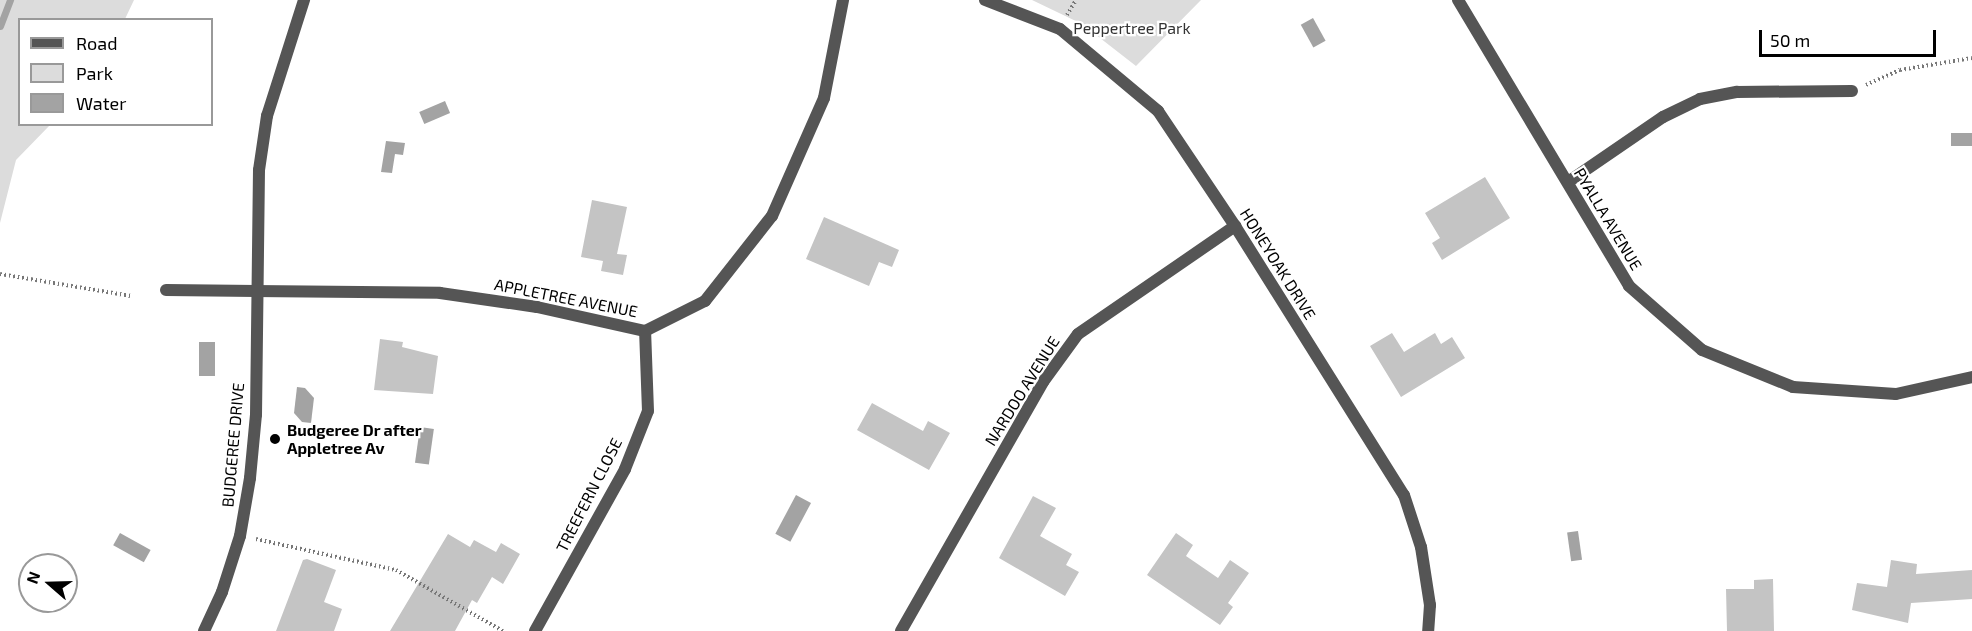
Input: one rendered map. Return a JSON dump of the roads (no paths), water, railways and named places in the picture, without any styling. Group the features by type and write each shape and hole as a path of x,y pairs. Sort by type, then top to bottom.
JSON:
{"street":[{"name":"BUDGEREE DRIVE","path":"204,631 222,592 240,536 256,415 259,170 267,116 304,0"},
{"name":"APPLETREE AVENUE","path":"256,290 440,292 537,307 645,331 705,301 772,216 824,98 843,0"},
{"name":"HONEYOAK DRIVE","path":"985,0 1060,29 1158,111 1235,226 1404,495 1421,547 1430,605 1428,631"},
{"name":"PYALLA AVENUE","path":"1458,0 1629,286 1702,350 1793,387 1896,394 1972,377"},
{"path":"1568,182 1663,117 1700,99 1737,92 1852,91"},
{"name":"NARDOO AVENUE","path":"901,631 1043,382 1077,334 1235,226"},
{"path":"166,290 256,290"},
{"name":"TREEFERN CLOSE","path":"535,631 625,469 648,411 645,331"}],"water":[{"path":"1313,18 1326,41 1313,48 1301,25"},
{"path":"445,101 450,113 424,124 419,112"},
{"path":"1951,133 1972,133 1972,146 1951,146"},
{"path":"386,141 405,143 403,155 395,154 392,173 381,172"},
{"path":"199,342 215,342 215,376 199,376"},
{"path":"297,387 305,388 314,398 311,423 302,422 294,413"},
{"path":"420,427 434,429 429,465 415,463"},
{"path":"796,495 811,503 790,542 775,534"},
{"path":"1578,531 1582,560 1571,561 1567,533"},
{"path":"120,533 151,550 144,562 113,545"}],"waterway":[{"path":"0,26 10,0"}],"place":[{"name":"Budgeree Dr after Appletree Av","path":"275,439"}],"park label":[{"name":"Peppertree Park","path":"1132,28"}]}
